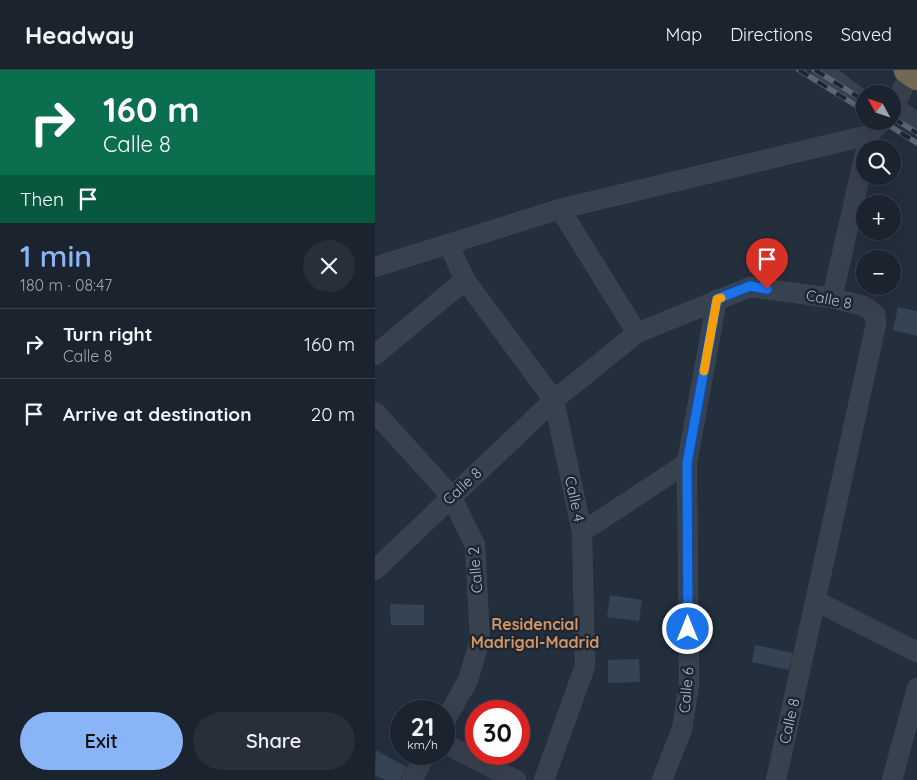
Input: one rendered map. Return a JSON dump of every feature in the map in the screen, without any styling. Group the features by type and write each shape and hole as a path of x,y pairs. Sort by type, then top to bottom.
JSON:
{"street":[{"path":"821,70 856,95"},
{"path":"901,93 912,72"},
{"path":"901,113 917,123"},
{"path":"375,267 560,209 872,135"},
{"path":"831,298 858,185"},
{"path":"560,209 637,333"},
{"name":"Calle 4","path":"449,245 465,280 554,400 582,532 585,666 544,780"},
{"path":"375,355 465,280"},
{"name":"Calle 8","path":"375,570 554,400 637,333 750,286 831,298 865,306 875,314 876,324 776,780"},
{"name":"Calle 6","path":"662,780 683,729 689,685 687,463 717,299"},
{"name":"Calle 2","path":"375,412 451,496 475,545 480,640 468,680 455,703"},
{"path":"582,532 687,463"},
{"path":"816,601 917,652"},
{"path":"892,780 917,688"},
{"path":"455,749 516,780"},
{"path":"412,780 420,765"}],"building":[{"path":"898,307 917,311 917,336 893,330"},
{"path":"610,595 642,600 639,621 607,617"},
{"path":"390,604 424,605 424,625 391,625"},
{"path":"755,645 793,653 789,670 752,662"},
{"path":"639,659 640,682 608,683 608,660"},
{"path":"376,750 390,758 390,765 403,765 407,767 400,780 385,780 375,775"}],"railway":[{"path":"799,70 856,105"},
{"path":"815,70 856,95"},
{"path":"901,123 917,133"},
{"path":"896,130 917,143"}],"slow traffic":[{"path":"704,371 717,299 721,298"}],"district":[{"name":"Residencial Madrigal-Madrid","path":"535,633"}],"route":[{"path":"688,629 687,463 717,299 750,286 767,289"}]}
